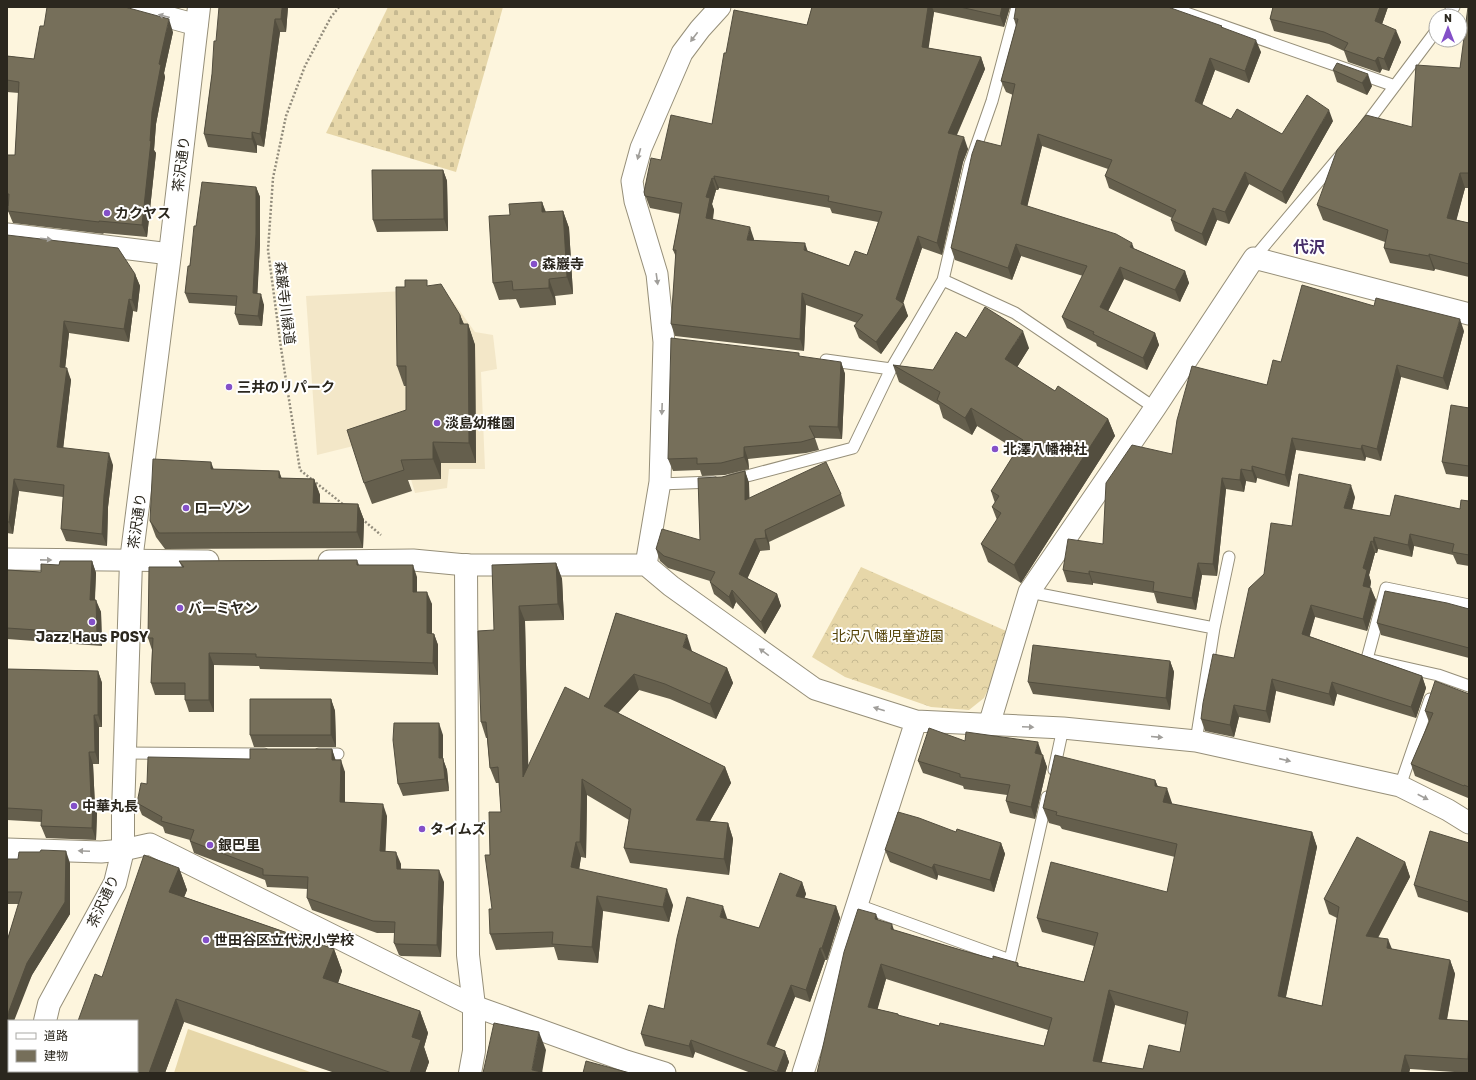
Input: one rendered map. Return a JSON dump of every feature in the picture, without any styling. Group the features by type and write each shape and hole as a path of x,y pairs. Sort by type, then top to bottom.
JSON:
{"street":[{"path":"131,7 198,16"},
{"path":"646,565 660,484 668,343 657,274 635,201 632,181 641,148 682,53 700,29 720,7"},
{"name":"茶沢通り","path":"45,1020 49,1004 115,883 123,850 131,561 170,254 198,16"},
{"path":"7,234 170,254"},
{"path":"989,725 1029,592 1155,408 1254,258 1469,314"},
{"path":"7,559 230,561"},
{"path":"310,561 413,560 466,565 646,565 672,586 815,689 916,721 1063,728 1196,741 1400,786 1448,810 1469,824"},
{"path":"466,565 468,955 474,1006 474,1051 470,1073"},
{"path":"803,1073 916,721"},
{"path":"7,848 101,852 123,850 150,844 474,1006 626,1061 665,1073"}],"lane":[{"path":"660,484 726,482 853,448 891,368 943,280 970,164 992,101 1017,7"},
{"path":"1169,7 1395,86"},
{"path":"1357,137 1428,42"},
{"path":"1254,258 1347,149"},
{"path":"943,280 1015,313 1155,408"},
{"path":"815,359 891,368"},
{"path":"1196,741 1214,628 1229,558"},
{"path":"1469,605 1386,588 1367,659 1436,683 1469,686"},
{"path":"1029,592 1214,628"},
{"path":"1400,786 1436,683"},
{"path":"858,905 1010,960 1063,728"},
{"path":"125,753 275,754"},
{"path":"306,754 338,754"}],"path":[{"name":"森巌寺川緑道","path":"339,7 331,17 304,66 286,116 273,178 268,250 281,348 300,470 348,508"},
{"path":"360,518 413,560"}],"shaded area":[{"path":"444,289 475,332 493,335 497,369 481,372 485,469 449,469 447,488 415,493 398,435 317,455 306,296"}],"green space":[{"path":"388,7 503,7 456,172 326,133"},
{"name":"北沢八幡児童遊園","path":"861,567 1013,634 984,698 969,710 931,707 845,677 812,657"},
{"path":"188,1029 313,1073 174,1073"}],"building":[{"path":"47,7 125,7 169,19 159,64 161,65 152,112 151,141 142,225 99,222 8,211 9,194 7,194 7,155 15,155 19,82 7,80 7,56 34,59 40,26 44,26"},
{"path":"219,7 282,7 281,19 275,19 260,134 252,132 252,139 204,134"},
{"path":"812,7 928,7 922,47 981,57 948,133 964,137 959,151 937,243 918,236 896,299 904,304 876,342 854,326 863,315 802,293 800,339 671,324 676,250 673,250 682,203 645,196 644,192 651,158 661,160 671,115 712,124 724,53 726,53 734,10 807,25","holes":["714,176 829,196 828,201 882,212 867,255 855,251 849,266 804,250 805,243 747,240 750,227 706,218 710,198 706,197"]},
{"path":"960,7 1002,7 1000,16"},
{"path":"1016,7 1168,7 1256,40 1245,71 1210,58 1195,101 1231,119 1237,109 1282,134 1307,95 1329,110 1282,192 1245,172 1225,212 1213,208 1202,234 1171,220 1176,210 1105,176 1112,160 1038,134 1021,204 1116,234 1132,243 1130,247 1185,271 1175,290 1120,267 1100,307 1155,333 1143,358 1062,317 1087,266 1016,244 1008,268 951,248 972,154 977,140 1001,146 1015,84 1001,81 1018,19 1014,19"},
{"path":"1273,7 1380,7 1375,21 1396,30 1384,59 1378,57 1375,61 1344,50 1348,43 1324,32 1270,19"},
{"path":"1469,7 1469,173 1460,173 1447,218 1469,223 1469,264 1429,254 1429,256 1384,248 1388,230 1317,205 1337,150 1366,115 1412,127 1416,65 1460,68 1463,48 1468,48"},
{"path":"1337,63 1368,74 1362,83 1333,70"},
{"path":"372,170 443,170 444,219 373,220"},
{"path":"202,182 256,187 256,234 253,293 261,294 258,316 235,314 237,296 185,293 188,266 190,266 194,226 196,226"},
{"name":"森巖寺","path":"542,202 542,212 563,211 567,277 549,279 549,288 513,290 512,281 493,283 489,216 510,215 509,204"},
{"path":"7,235 118,248 135,274 132,300 129,299 124,329 64,321 60,367 67,368 57,447 109,453 104,495 102,534 61,529 64,485 14,479 9,522 7,522"},
{"path":"405,280 427,280 427,286 441,284 460,315 460,324 468,324 469,443 433,442 433,459 401,460 404,470 364,483 347,430 406,410 406,366 397,366 396,287 405,287"},
{"path":"1302,285 1374,306 1376,298 1460,319 1443,378 1397,365 1377,449 1362,445 1361,449 1292,438 1285,475 1252,466 1252,471 1241,469 1240,480 1222,478 1213,564 1198,563 1192,598 1153,591 1154,582 1089,571 1089,574 1063,570 1068,539 1103,544 1106,483 1132,445 1172,454 1177,420 1192,366 1267,385 1273,360 1281,362"},
{"path":"985,307 1023,331 1005,359 1055,391 1058,386 1108,419 1014,565 981,544 1001,513 992,507 999,496 991,491 1023,440 971,408 965,418 937,400 940,392 893,365 933,370 956,332 966,338"},
{"path":"671,338 799,353 799,356 841,362 838,427 809,426 815,438 801,442 744,447 744,457 721,463 697,464 697,458 668,459"},
{"path":"1451,405 1469,408 1469,466 1442,462"},
{"path":"153,459 211,462 211,469 279,471 279,478 314,479 313,503 358,504 357,532 159,533 150,521"},
{"path":"826,462 841,494 765,530 766,538 755,539 739,574 777,594 761,622 732,590 729,597 710,582 715,572 664,556 656,549 662,529 700,540 698,478 722,477 745,471 745,500"},
{"path":"1299,474 1351,485 1344,508 1390,516 1395,495 1460,509 1461,500 1469,501 1469,555 1452,552 1454,544 1410,534 1408,545 1374,537 1373,542 1371,541 1363,568 1367,570 1363,586 1371,588 1363,619 1311,605 1302,634 1422,676 1411,707 1332,682 1329,694 1272,679 1266,711 1234,705 1230,725 1201,719 1213,654 1234,658 1249,588 1264,574 1271,523 1292,526"},
{"path":"357,560 357,565 413,565 413,592 427,592 427,633 434,634 433,663 256,657 256,654 209,653 209,700 185,700 185,683 151,683 153,638 148,638 149,567 184,567 179,561"},
{"path":"60,561 92,561 90,600 96,600 97,634 7,628 7,570 41,572 41,564 59,565"},
{"path":"556,563 558,604 519,606 523,777 565,687 589,699 616,613 687,635 683,647 727,668 710,704 665,684 634,674 604,706 725,767 696,820 728,823 724,859 624,848 631,809 582,779 580,842 576,842 571,867 667,889 663,907 597,896 592,947 552,944 553,932 490,934 489,909 492,909 485,855 490,855 489,812 501,812 498,767 490,768 486,722 481,722 478,631 494,630 492,565"},
{"path":"1385,591 1447,603 1469,609 1469,648 1377,623"},
{"path":"1033,645 1170,661 1166,698 1028,682"},
{"path":"7,669 98,671 98,715 94,715 95,752 89,752 91,799 93,800 92,828 41,826 42,810 7,808"},
{"path":"1435,681 1469,694 1469,787 1411,764 1433,713 1425,711"},
{"path":"250,699 331,699 331,735 250,735"},
{"path":"394,723 439,723 439,758 443,758 445,779 398,784 393,740"},
{"path":"929,728 965,741 966,732 1038,742 1035,753 1043,755 1031,807 1006,801 1010,785 960,777 960,774 918,761"},
{"path":"250,749 332,749 332,760 341,760 340,802 383,804 380,851 396,852 397,869 439,870 437,945 396,944 394,943 395,922 373,921 307,898 308,877 263,875 263,869 190,841 194,830 161,821 162,817 137,803 141,783 147,784 148,757 250,759"},
{"path":"1055,755 1155,780 1155,786 1167,788 1163,802 1312,832 1278,996 1322,1006 1339,907 1324,899 1357,837 1405,862 1366,936 1388,939 1387,948 1450,960 1439,1019 1469,1021 1468,1059 1405,1055 1401,1073 817,1073 844,952 858,909 876,914 875,919 892,924 891,929 993,959 993,956 1018,963 1017,966 1084,982 1098,933 1037,918 1051,862 1167,892 1177,844 1056,815 1057,812 1043,808","holes":["881,964 1052,1018 1044,1046 940,1023 939,1026 868,1007","1109,990 1188,1012 1180,1052 1149,1045 1143,1069 1093,1061"]},
{"path":"898,812 956,832 957,829 1001,843 990,880 934,864 932,868 885,850"},
{"path":"1430,831 1469,843 1469,902 1414,885"},
{"path":"41,850 66,851 65,902 27,963 9,1011 7,1028 7,941 22,892 7,892 7,859 18,859 19,852 40,852"},
{"name":"世田谷区立代沢小学校","path":"144,855 179,868 169,892 334,949 323,978 420,1011 412,1037 421,1040 410,1073 392,1073 176,999 149,1073 60,1073 138,1072 138,1020 78,1020 95,974 102,977"},
{"path":"780,873 802,882 796,896 836,906 806,990 791,985 767,1044 785,1051 777,1072 691,1040 689,1046 641,1034 649,1005 664,1009 677,938 687,897 723,906 720,917 759,928"},
{"path":"494,1023 539,1032 532,1070 546,1073 483,1073"},
{"path":"586,1061 630,1073 583,1073"}],"place":[{"name":"カクヤス","path":"107,213"},
{"name":"森巖寺","path":"534,264"},
{"name":"三井のリパーク","path":"229,387"},
{"name":"淡島幼稚園","path":"437,423"},
{"name":"北澤八幡神社","path":"995,449"},
{"name":"ローソン","path":"186,508"},
{"name":"バーミヤン","path":"180,608"},
{"name":"Jazz Haus POSY","path":"92,622"},
{"name":"中華丸長","path":"74,806"},
{"name":"タイムズ","path":"422,829"},
{"name":"銀巴里","path":"210,845"},
{"name":"世田谷区立代沢小学校","path":"206,940"}],"district":[{"name":"代沢","path":"1309,247"}]}
